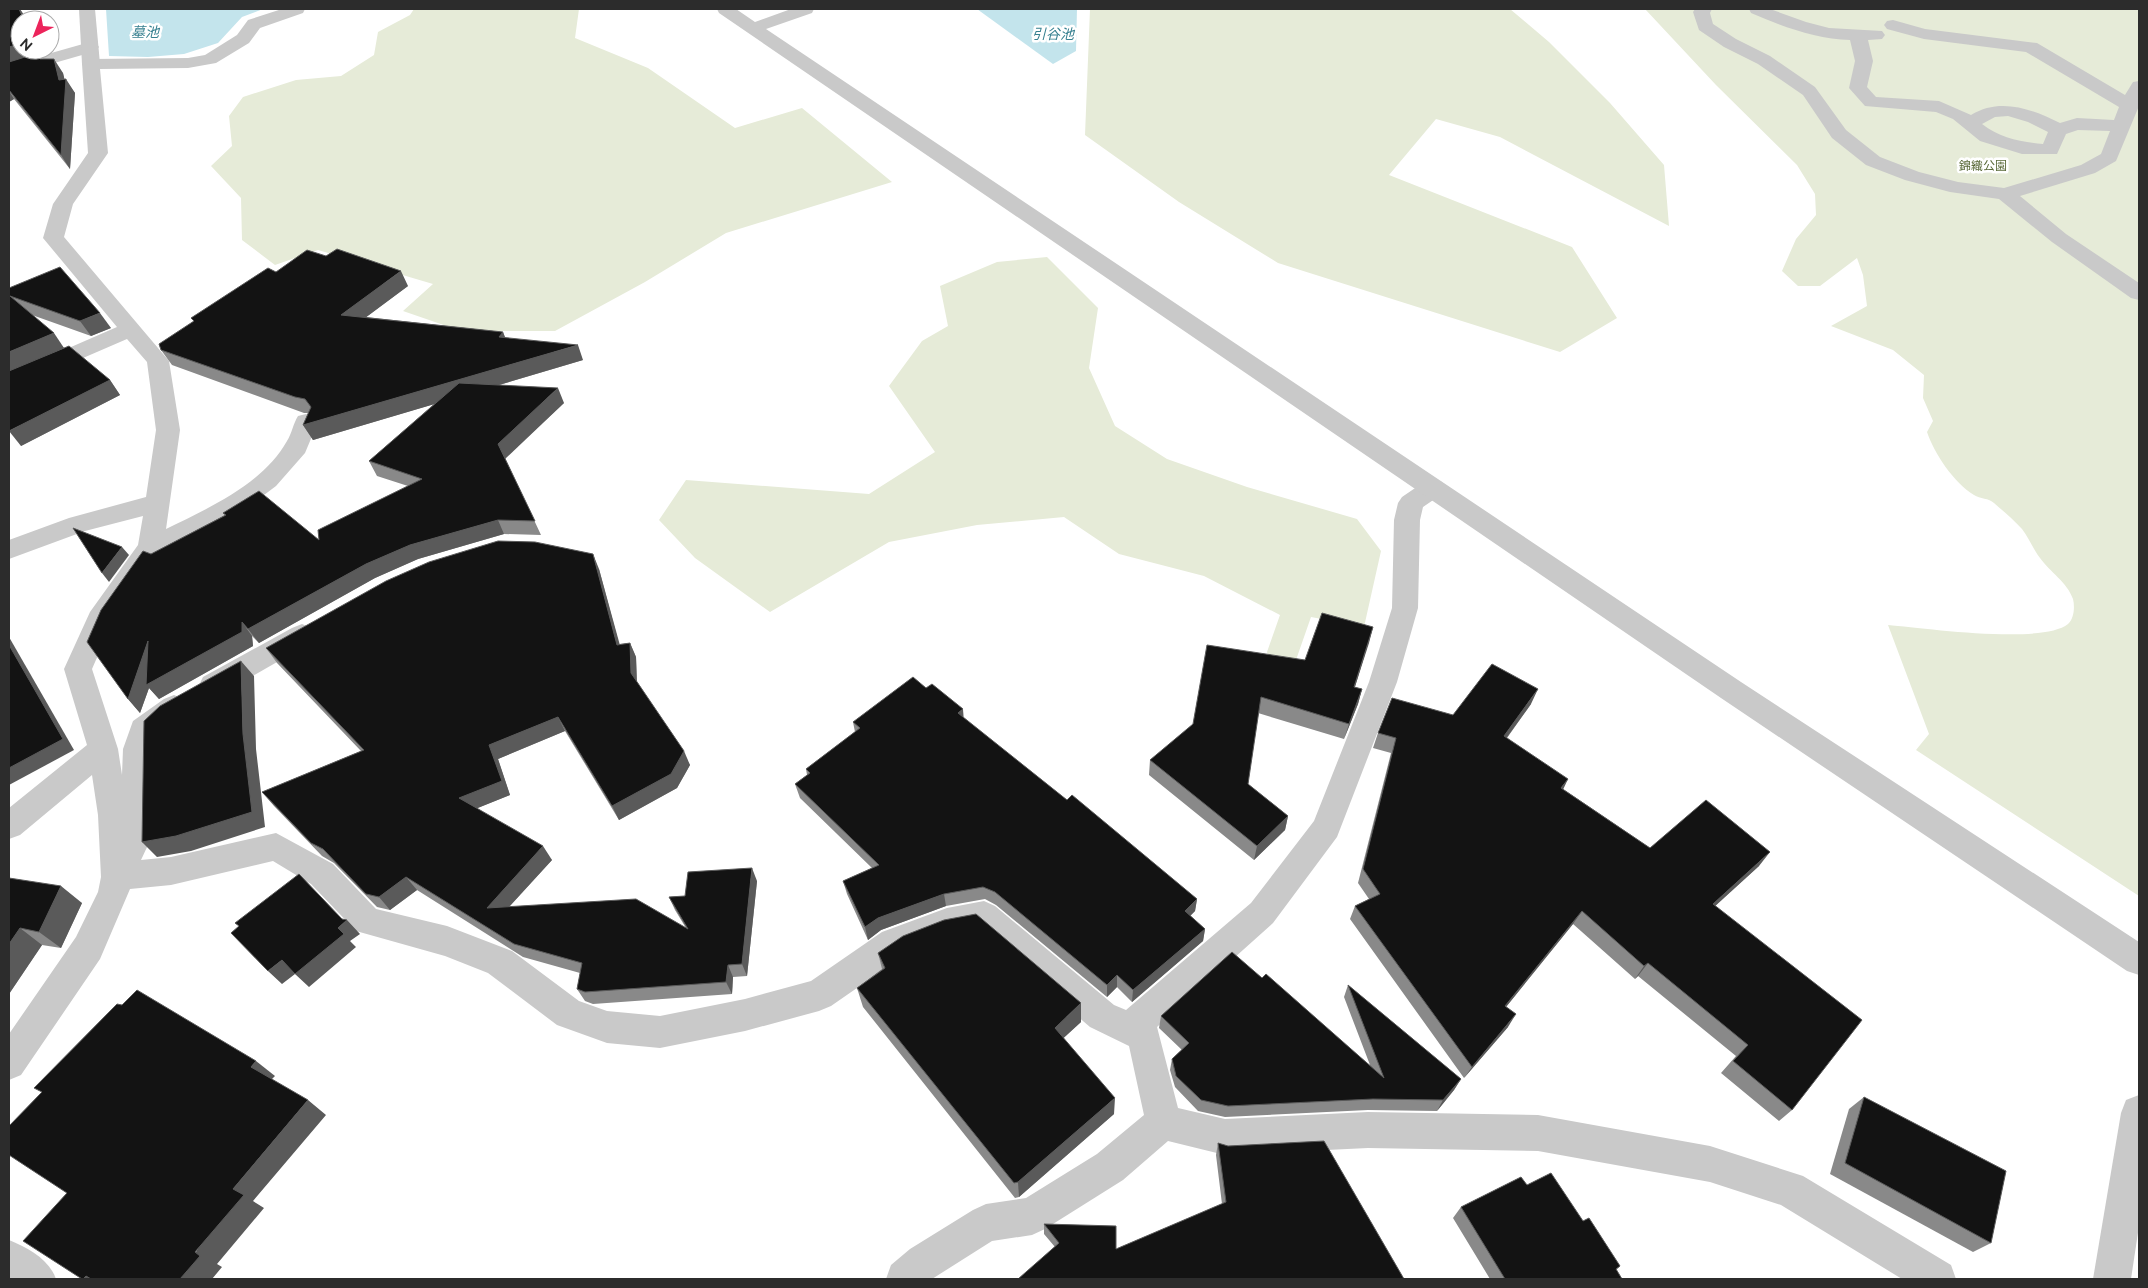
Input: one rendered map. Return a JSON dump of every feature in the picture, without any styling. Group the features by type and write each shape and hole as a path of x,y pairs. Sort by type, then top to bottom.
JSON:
{"street":[{"path":"9,1063 88,948 114,893 117,876 113,815 103,749 78,668 100,619 151,547 168,430 158,361 53,238 63,204 98,153 87,9"},
{"path":"9,71 90,55 188,64 210,59 228,50 243,39 254,24 297,9"},
{"path":"725,9 1730,690 2139,960"},
{"path":"753,28 806,9"},
{"path":"1757,9 1816,32 1858,36 1876,35 1893,25 1899,12 1903,9"},
{"path":"1700,10 1706,26 1730,43 1764,60 1809,91 1839,134 1873,161 1912,176 1957,188 2005,194 2088,168 2109,157 2139,86"},
{"path":"1893,25 1924,34 2031,47 2130,106"},
{"path":"1858,36 1864,61 1858,88 1871,102 1939,107 1960,116 1987,137 2022,148 2050,150 2058,130"},
{"path":"1970,123 1992,112 2017,113 2036,118 2058,130 2077,124 2121,126"},
{"path":"2005,194 2059,238 2139,294"},
{"path":"9,383 130,329"},
{"path":"151,547 209,519 253,491 287,459 297,446 306,422"},
{"path":"1129,1029 1262,913 1326,828 1382,682 1405,608 1407,520 1411,503 1433,488"},
{"path":"9,550 78,524 157,503"},
{"path":"117,876 133,845 138,749 143,729 163,712 322,623"},
{"path":"9,826 103,749"},
{"path":"117,876 171,871 276,847 322,874 367,921 447,941 500,962 569,1014 607,1028 660,1032 745,1015 819,995 894,943 947,923 984,916 1102,1016 1143,1035 1158,1091 1163,1122"},
{"path":"2112,1279 2139,1113"},
{"path":"905,1279 923,1262 986,1223 1032,1216 1110,1167 1163,1122"},
{"path":"1163,1122 1225,1137 1368,1130 1538,1133 1710,1164 1790,1189 1937,1279"},
{"path":"9,1259 37,1279"}],"green space":[{"path":"414,9 579,9 575,38 648,68 735,128 802,108 892,182 726,233 645,282 555,331 461,331 403,311 433,284 318,250 275,265 242,240 241,198 211,166 232,146 229,116 243,97 296,80 341,76 374,55 378,32 410,15"},
{"path":"1090,9 1510,9 1549,42 1610,103 1664,165 1669,226 1500,137 1436,119 1389,175 1572,247 1617,318 1560,352 1278,263 1179,202 1085,135"},
{"name":"錦織公園","path":"1645,9 2139,9 2139,896 1916,750 1929,734 1888,625 1982,634 2034,633 2054,630 2068,624 2074,613 2073,599 2067,587 2040,558 2019,526 1992,501 1976,496 1959,483 1934,449 1927,432 1933,421 1923,398 1924,375 1893,350 1831,326 1867,306 1863,275 1857,258 1820,286 1798,286 1782,271 1796,239 1816,215 1815,194 1797,165 1716,85"},
{"path":"1047,257 1098,308 1089,368 1115,426 1167,459 1247,487 1357,519 1381,551 1364,627 1311,617 1282,700 1267,652 1280,615 1204,576 1119,554 1064,517 977,525 889,542 770,612 695,558 659,520 686,480 869,494 935,452 889,386 922,341 948,326 940,286 997,262"}],"water":[{"name":"墓池","path":"106,9 263,9 242,17 218,43 184,54 148,57 109,56"},
{"name":"引谷池","path":"977,9 1077,9 1076,51 1053,64"}],"building":[{"path":"9,9 19,9 10,10 9,47"},
{"path":"15,60 54,60 59,80 66,79 61,155 9,90 9,62"},
{"path":"337,249 401,271 341,315 503,332 499,337 578,345 303,425 311,407 305,399 161,350 159,344 194,321 191,318 268,268 276,272 307,250 326,256"},
{"path":"60,267 100,313 80,321 10,296 54,333 9,352 9,288"},
{"path":"69,346 110,380 9,431 9,371"},
{"path":"459,383 558,388 498,444 535,521 498,520 410,545 366,564 248,629 242,622 242,632 146,685 148,641 128,699 87,642 101,610 143,551 151,554 226,515 223,513 259,491 319,540 318,530 422,479 369,461"},
{"path":"73,528 122,547 102,573"},
{"path":"498,541 535,542 593,554 617,645 630,643 631,673 684,751 671,774 612,806 558,717 489,745 502,781 459,798 543,846 487,908 636,899 688,929 669,897 685,896 688,872 752,868 742,964 728,965 726,982 585,992 577,989 582,963 514,944 406,877 379,897 366,894 323,849 311,843 262,792 364,750 266,648 386,581 429,562"},
{"path":"1322,613 1373,627 1354,687 1362,689 1349,724 1261,697 1248,784 1288,816 1257,846 1150,760 1193,724 1207,645 1305,660"},
{"path":"9,645 63,739 9,768"},
{"path":"241,661 243,734 252,812 176,836 142,842 144,721 160,706"},
{"path":"1492,664 1538,689 1504,736 1568,779 1561,788 1650,848 1706,800 1770,852 1713,904 1862,1020 1792,1110 1733,1061 1748,1045 1648,963 1644,966 1582,911 1505,1006 1516,1014 1472,1067 1355,906 1380,894 1363,869 1396,738 1378,733 1392,698 1453,715"},
{"path":"913,677 926,688 932,684 963,709 958,713 1067,800 1072,795 1197,899 1185,911 1205,929 1133,990 1117,975 1107,985 995,892 983,887 944,894 878,918 865,927 843,881 879,865 795,784 810,773 806,769 860,728 853,722"},
{"path":"299,874 342,919 347,920 338,928 344,934 295,974 282,960 268,971 231,933 239,926 235,923"},
{"path":"9,878 61,886 39,932 20,928 9,944"},
{"path":"976,914 1081,1003 1055,1028 1115,1098 1018,1182 1014,1183 857,988 885,968 878,953 903,936 944,920"},
{"path":"1232,952 1262,978 1266,974 1384,1078 1348,985 1461,1079 1443,1100 1373,1099 1228,1106 1201,1100 1176,1076 1172,1059 1189,1043 1161,1016"},
{"path":"137,990 256,1061 251,1067 308,1100 233,1189 244,1195 195,1252 200,1256 180,1279 91,1279 86,1276 82,1279 23,1241 67,1193 9,1155 9,1126 42,1092 34,1088 117,1004 122,1005"},
{"path":"1864,1097 2006,1171 1991,1243 1845,1163"},
{"path":"1324,1141 1404,1279 1018,1279 1059,1243 1044,1224 1116,1226 1116,1249 1226,1202 1218,1143 1228,1146"},
{"path":"1551,1173 1583,1221 1589,1218 1620,1266 1616,1269 1622,1279 1505,1279 1461,1207 1521,1177 1527,1185"}]}
